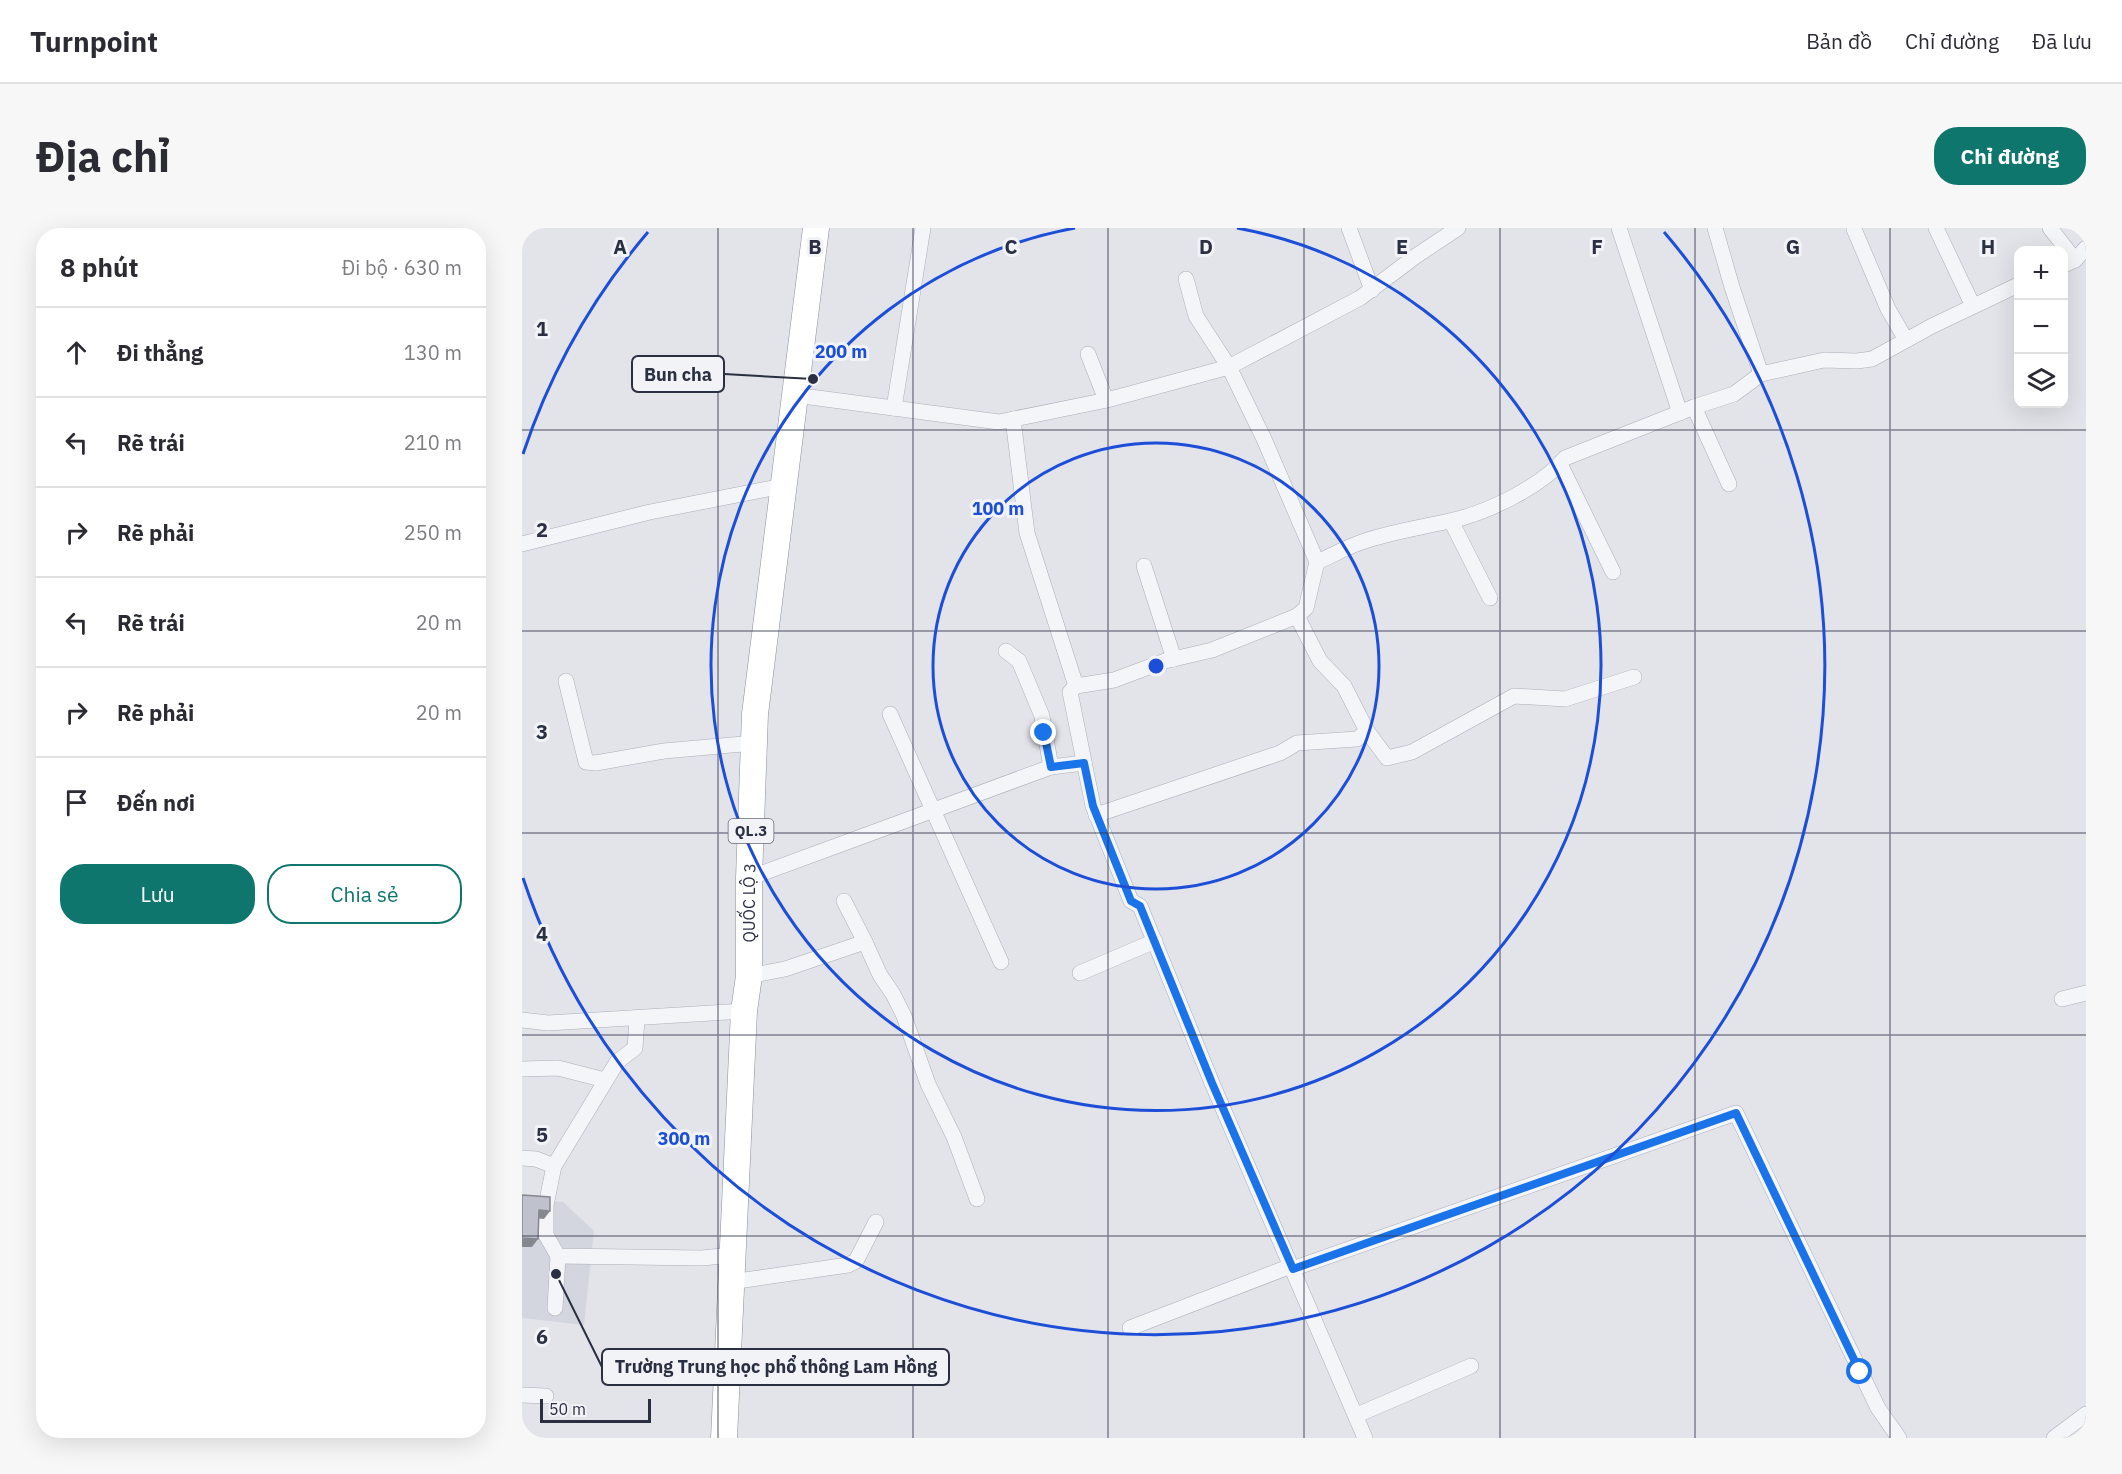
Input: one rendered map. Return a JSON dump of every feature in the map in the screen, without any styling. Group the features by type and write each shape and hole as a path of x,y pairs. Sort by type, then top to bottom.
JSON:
{"highway":[{"name":"QUỐC LỘ 3","path":"724,1438 744,1011 748,976 755,714 816,228"}],"street":[{"path":"894,408 923,228"},
{"path":"1349,228 1372,290"},
{"path":"795,395 999,422 1106,400 1229,367 1360,298 1458,228"},
{"path":"1619,228 1687,410 1728,484"},
{"path":"1715,228 1761,374"},
{"path":"1936,228 1973,306"},
{"path":"2050,228 2069,262 2086,248"},
{"path":"1854,229 1888,309 1905,340"},
{"path":"1186,279 1196,316 1229,367 1264,439 1317,562 1306,608 1297,616 1212,650 1174,659 1114,680 1076,686 1070,692 1096,815 1131,901 1140,906 1212,1083 1365,1438"},
{"path":"1317,562 1360,543 1480,512 1526,489 1565,458 1734,394 1761,374 1824,360 1872,359 1905,340 2014,287"},
{"path":"1088,354 1106,400"},
{"path":"1013,419 1027,533 1076,686"},
{"path":"1560,464 1613,572"},
{"path":"522,544 650,512 783,486"},
{"path":"1450,521 1490,598"},
{"path":"1144,566 1174,659"},
{"path":"1297,616 1320,661 1344,686 1367,731 1387,758 1412,752 1514,696 1565,699 1634,677"},
{"path":"1006,651 1019,661 1042,716 1051,767"},
{"path":"566,681 586,762 596,763 664,751 754,743"},
{"path":"890,714 1001,962"},
{"path":"1096,815 1280,753 1297,743 1357,739 1367,731"},
{"path":"749,878 1051,767 1084,763"},
{"path":"844,900 880,975 904,1016 928,1084 954,1137 977,1199"},
{"path":"1080,973 1155,941"},
{"path":"748,976 785,969 865,942"},
{"path":"2062,999 2086,993"},
{"path":"522,1020 548,1023 744,1011"},
{"path":"555,1308 558,1256 546,1235 546,1204 554,1166 617,1062 635,1048 637,1018"},
{"path":"522,1069 558,1068 605,1080"},
{"path":"1130,1328 1292,1267 1736,1113 1878,1408 1899,1438"},
{"path":"522,1158 554,1166"},
{"path":"731,1282 848,1265 856,1261 876,1222"},
{"path":"558,1256 702,1258 732,1255"},
{"path":"1357,1415 1471,1366"},
{"path":"522,1395 546,1395"},
{"path":"2054,1438 2086,1414"}],"shaded area":[{"path":"522,1199 563,1202 594,1231 584,1325 522,1318"}],"building":[{"path":"522,1195 550,1197 550,1211 539,1210 538,1239 522,1238"}],"place":[{"name":"Bun cha","path":"813,379"},
{"name":"Trường Trung học phổ thông Lam Hồng","path":"556,1274"}],"route":[{"path":"1044,733 1051,767 1084,763 1096,815 1131,901 1140,906 1212,1083 1293,1269 1736,1113 1860,1372"}]}
